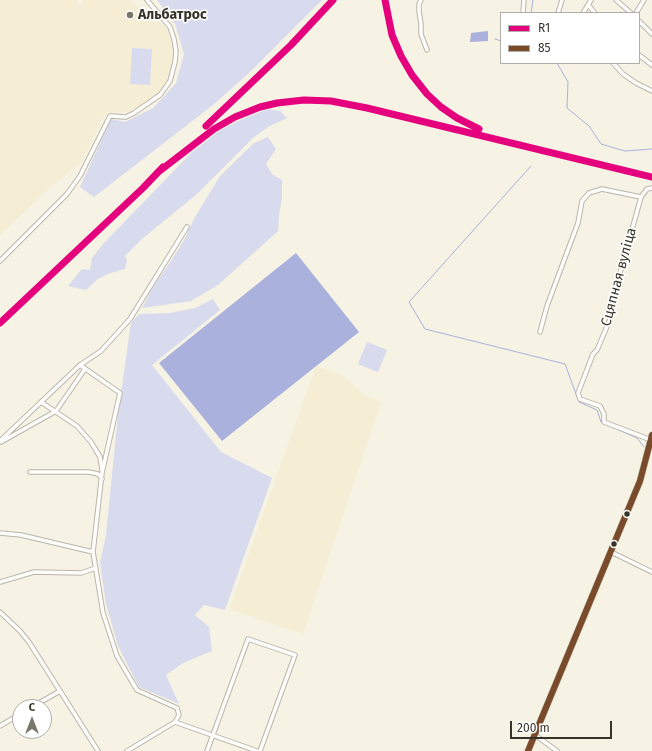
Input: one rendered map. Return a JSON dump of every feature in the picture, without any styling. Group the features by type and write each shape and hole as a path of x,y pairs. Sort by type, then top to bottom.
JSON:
{"main road":[{"path":"528,751 640,481 651,437"}],"street":[{"path":"0,260 67,194 80,176 110,116 126,117 134,114 160,95 170,81 174,68 176,51 170,27 147,0"},
{"path":"421,0 419,4 421,34 427,50"},
{"path":"523,12 524,0"},
{"path":"558,12 562,0"},
{"path":"584,12 591,0"},
{"path":"616,0 630,12"},
{"path":"637,12 644,0"},
{"path":"588,6 594,12"},
{"path":"640,22 652,34"},
{"path":"640,56 652,65"},
{"path":"613,64 623,74 652,91"},
{"path":"540,332 578,223 582,201 589,193 602,189 640,197 647,189 652,188"},
{"name":"Сцяпная вуліца","path":"640,197 615,292 611,318 597,350 593,354 578,393 580,399 600,406 604,414 604,422 651,437"},
{"path":"0,442 80,365 102,351 130,319 187,227"},
{"path":"80,365 120,393 102,473"},
{"path":"0,442 56,412 85,369"},
{"path":"41,402 77,426 91,442 100,457 102,479 94,552 103,613 117,656 137,690 177,708 179,715 175,722 127,751"},
{"path":"30,472 89,472 98,474 102,479"},
{"path":"0,533 21,536 94,552"},
{"path":"611,552 652,572"},
{"path":"0,582 34,572 81,573 96,568"},
{"path":"0,612 29,642 98,751"},
{"path":"207,751 248,639 295,655 260,751"},
{"path":"46,699 60,691"},
{"path":"0,726 12,719"},
{"path":"175,722 257,751"},
{"path":"535,735 557,751"}],"shaded area":[{"path":"0,0 78,0 78,6 82,6 82,0 130,0 138,9 138,21 159,21 167,28 173,51 169,78 158,94 147,102 128,112 106,113 81,163 55,183 0,235"},
{"path":"157,0 322,0 251,71 213,105 94,197 80,187 111,119 125,122 153,108 176,83 184,54 175,24"},
{"path":"132,48 152,49 150,85 130,84"},
{"path":"268,109 280,111 287,118 268,127 254,137 197,194 142,239 125,256 127,261 125,269 108,274 98,279 86,290 68,286 82,269 90,270 92,258 103,244 192,152 222,129"},
{"path":"268,137 276,149 266,164 273,175 282,180 282,198 278,231 218,285 191,301 142,308 153,287 184,240 195,217 220,176 254,143"},
{"path":"213,299 220,310 152,365 221,452 272,478 225,610 204,605 195,615 209,627 212,651 183,663 166,675 179,704 139,687 118,646 106,604 100,563 106,535 118,414 131,323 139,314 170,313 195,308"},
{"path":"367,342 387,350 378,372 358,364"},
{"path":"316,366 340,374 366,396 381,402 303,634 229,609"}],"water":[{"path":"488,31 488,41 470,42 471,33"},
{"path":"296,253 359,332 222,441 159,363"}],"waterway":[{"path":"531,12 533,0"},
{"path":"495,39 500,41"},
{"path":"558,64 568,82 567,108 589,126 601,144 625,151 652,149"},
{"path":"531,166 409,302 425,329 565,364 579,402 597,410 601,422 603,423"},
{"path":"612,427 637,438 644,447"}],"transit line":[{"name":"R1","path":"206,126 291,45 333,0"},
{"name":"R1","path":"385,0 392,35 401,56 412,75 427,94 441,107 457,118 479,129"},
{"name":"R1","path":"157,173 214,129 235,117 260,107 277,103 304,100 331,101 367,108 652,177"},
{"name":"R1","path":"0,323 143,188 163,167"},
{"name":"85","path":"528,751 640,481 652,435"}],"place":[{"name":"Альбатрос","path":"130,15"}]}
